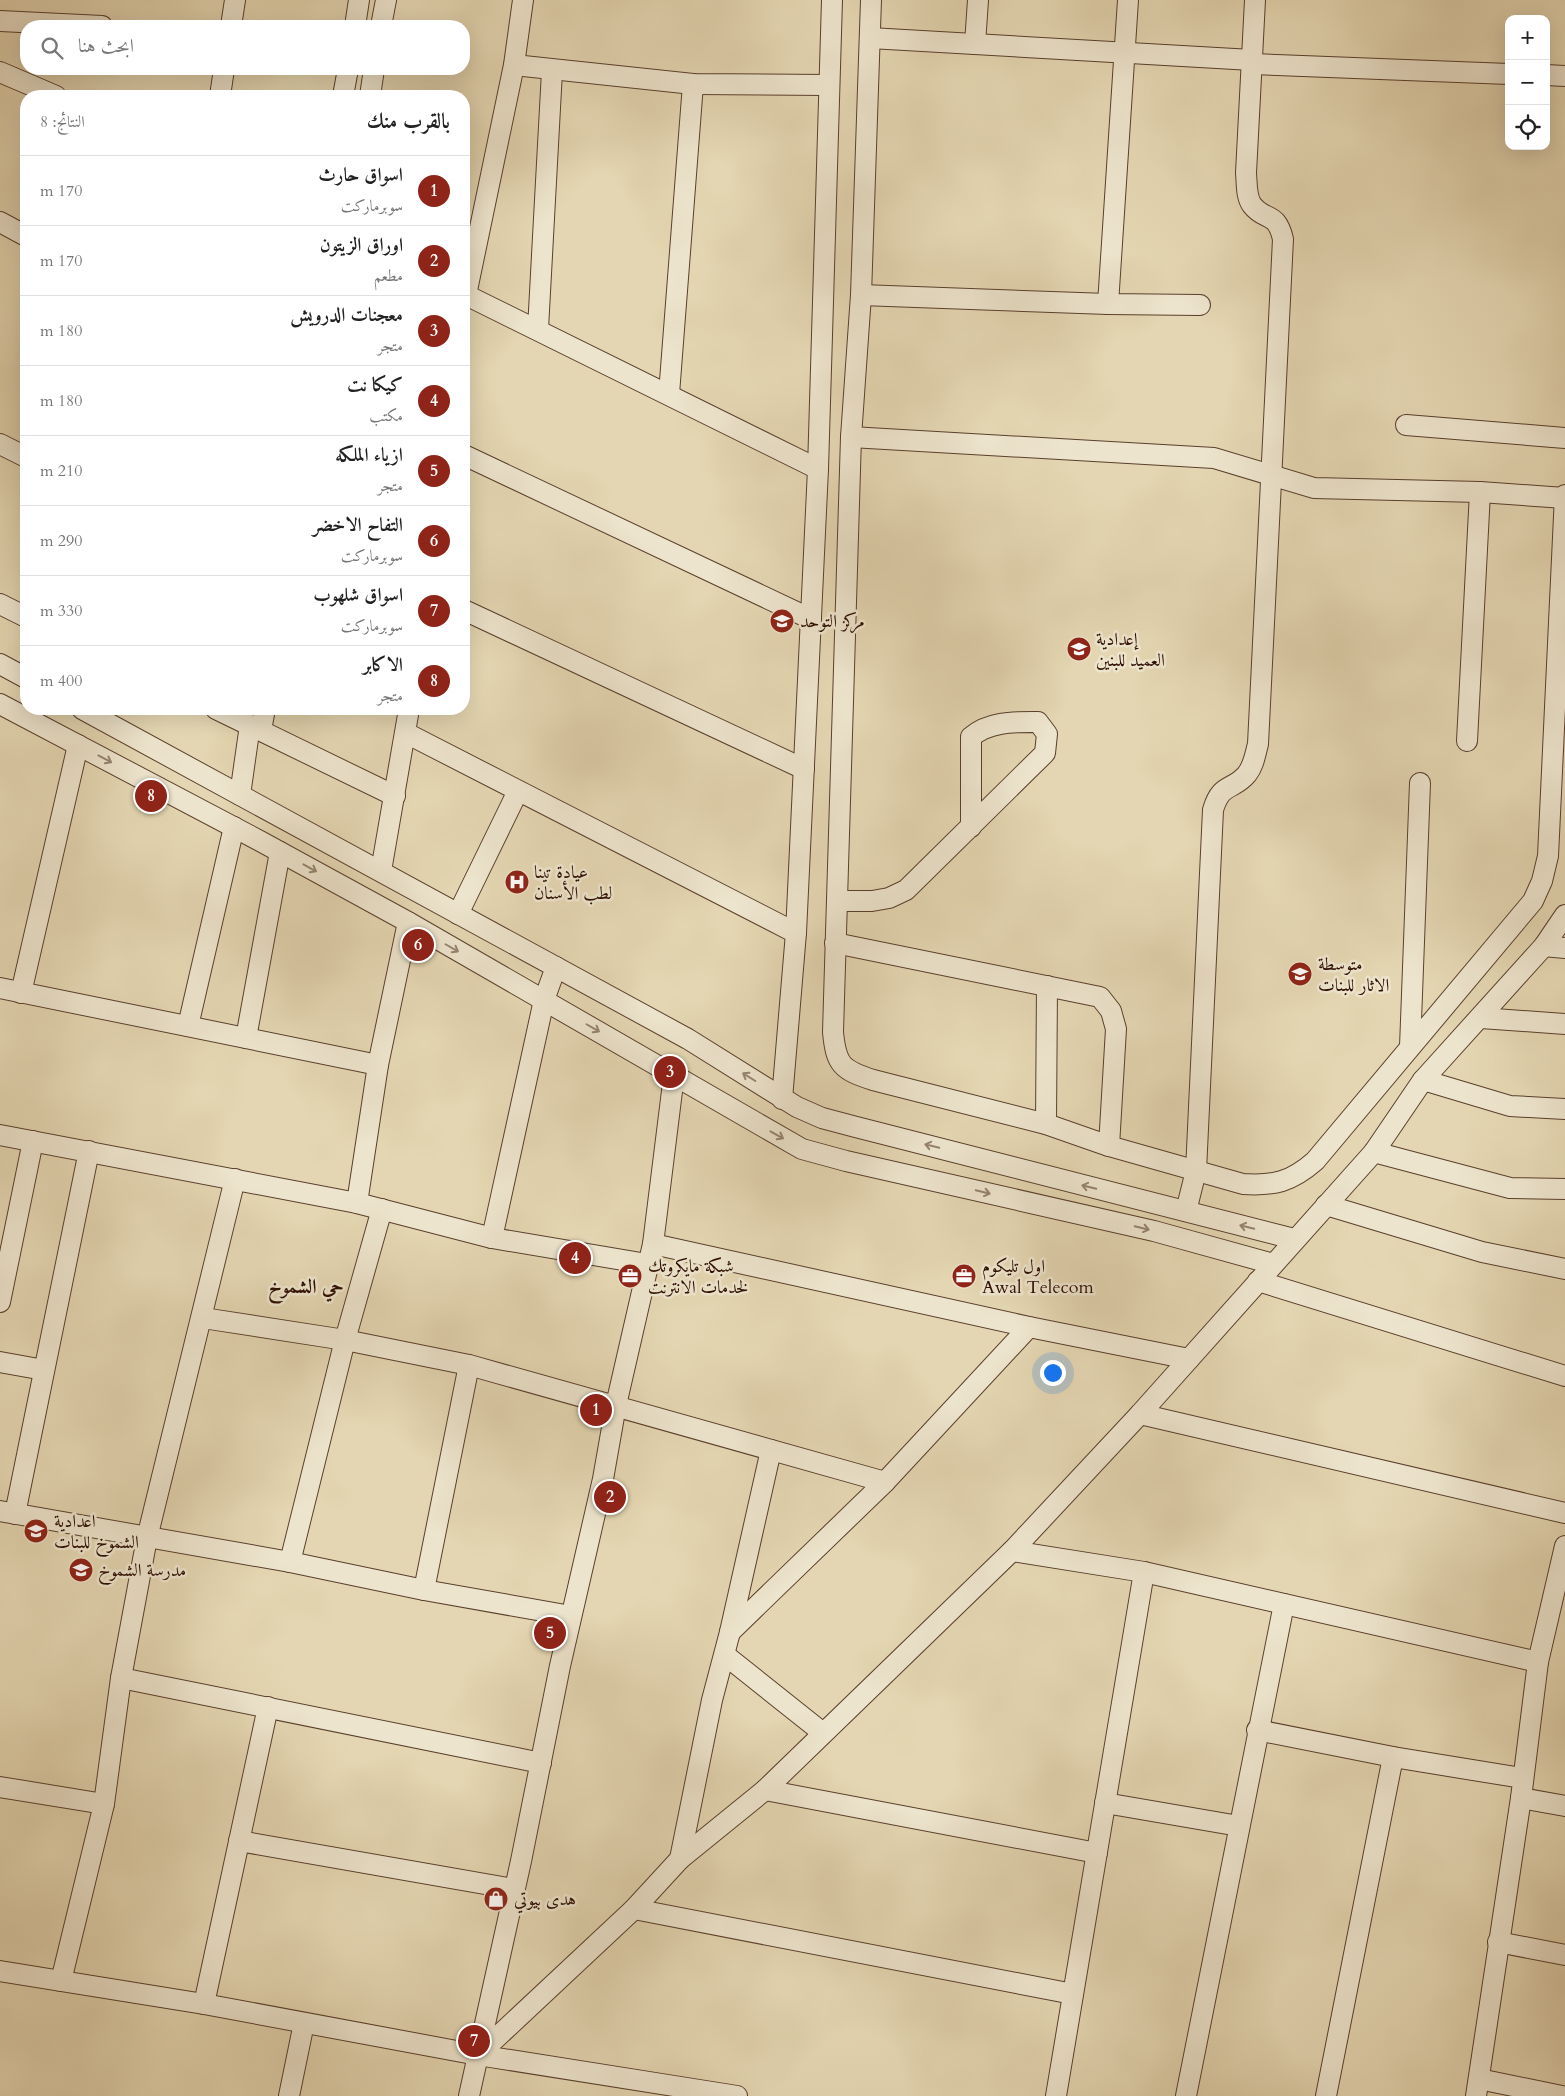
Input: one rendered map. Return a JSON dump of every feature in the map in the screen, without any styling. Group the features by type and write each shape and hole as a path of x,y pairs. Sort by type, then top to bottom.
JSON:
{"street":[{"path":"232,20 235,0"},
{"path":"356,20 359,0"},
{"path":"382,20 386,0"},
{"path":"470,271 514,65 523,0"},
{"path":"782,1099 796,933 818,469 832,0"},
{"path":"851,438 1214,458 1314,488 1565,496 1548,856 1542,881 1533,901 1315,1161 1301,1173 1282,1182 1263,1185 1242,1184 1110,1146 1046,1124 855,1074 842,1065 835,1054 833,1032 835,943 851,438 861,295 871,0"},
{"path":"975,44 978,0"},
{"path":"1108,304 1128,0"},
{"path":"1186,1211 1196,1171 1213,810 1217,797 1224,789 1246,776 1252,766 1258,744 1283,239 1280,227 1272,217 1252,205 1248,196 1246,173 1255,0"},
{"path":"0,21 20,22"},
{"path":"870,38 1125,52 1252,62 1505,74"},
{"path":"514,65 552,71 693,84 828,85"},
{"path":"538,330 552,71"},
{"path":"0,72 42,90"},
{"path":"221,90 223,75"},
{"path":"344,90 347,75"},
{"path":"371,90 373,75"},
{"path":"1550,75 1565,76"},
{"path":"669,394 693,84"},
{"path":"0,222 20,233"},
{"path":"861,295 1108,304 1200,305"},
{"path":"470,296 818,469"},
{"path":"1406,425 1565,438"},
{"path":"0,444 20,451"},
{"path":"470,457 811,619"},
{"path":"1467,740 1480,492"},
{"path":"0,604 20,614"},
{"path":"470,613 804,769"},
{"path":"0,664 20,675"},
{"path":"0,704 20,715"},
{"path":"21,715 234,827 408,922 802,1149 856,1164 1154,1231 1273,1264"},
{"path":"93,715 688,1039 782,1099 822,1118 1294,1239"},
{"path":"232,715 248,721 395,796"},
{"path":"381,872 408,715"},
{"path":"240,795 248,721"},
{"path":"837,900 872,901 889,898 906,890 971,827 1046,753 1047,734 1038,722 1016,722 989,726 971,737 971,827"},
{"path":"406,733 796,933"},
{"path":"21,992 78,745"},
{"path":"1410,1047 1420,783"},
{"path":"458,914 518,791"},
{"path":"188,1026 234,827"},
{"path":"246,1038 280,852"},
{"path":"478,2055 634,1909 680,1859 765,1790 1012,1551 1140,1414 1294,1239 1374,1152 1423,1080 1544,946 1565,915"},
{"path":"357,1203 378,1065 408,922"},
{"path":"835,943 1100,997 1111,1011 1116,1029 1110,1146"},
{"path":"1544,946 1565,948"},
{"path":"492,1238 544,1000 556,967"},
{"path":"1046,1124 1047,986"},
{"path":"0,988 378,1065"},
{"path":"1481,1018 1565,1024"},
{"path":"469,2096 571,1616 603,1479 616,1405 653,1244 674,1075"},
{"path":"1423,1080 1510,1106 1565,1109"},
{"path":"0,1135 89,1150 357,1203 492,1238 647,1264"},
{"path":"0,1302 33,1141"},
{"path":"89,1150 44,1370 8,1512 290,1562 424,1590 571,1616"},
{"path":"1374,1152 1510,1188 1565,1189"},
{"path":"61,1981 104,1804 121,1678 147,1538 203,1318 235,1179"},
{"path":"1326,1204 1482,1252 1565,1269"},
{"path":"290,1562 345,1340 382,1209"},
{"path":"653,1244 1029,1327 1189,1359"},
{"path":"1258,1281 1565,1376"},
{"path":"203,1318 345,1340 469,1365 885,1482"},
{"path":"730,1632 885,1482 1029,1327"},
{"path":"0,1362 44,1370"},
{"path":"424,1590 469,1365"},
{"path":"1140,1414 1565,1513"},
{"path":"680,1859 712,1700 725,1655 771,1450"},
{"path":"1562,2096 1478,2087 1498,1942 1521,1798 1538,1662 1565,1546"},
{"path":"1012,1551 1144,1572 1538,1662"},
{"path":"1056,2096 1144,1572"},
{"path":"1186,2096 1284,1604"},
{"path":"725,1655 823,1733"},
{"path":"121,1678 541,1762"},
{"path":"204,2004 268,1707"},
{"path":"1258,1730 1393,1757 1522,1778"},
{"path":"1326,2096 1393,1757"},
{"path":"0,1787 104,1804"},
{"path":"765,1790 1097,1853"},
{"path":"1521,1798 1565,1806"},
{"path":"1105,1803 1239,1826"},
{"path":"239,1841 514,1889"},
{"path":"634,1909 1073,1994"},
{"path":"1498,1942 1565,1955"},
{"path":"0,1971 204,2004 478,2055 737,2096"},
{"path":"289,2096 304,2022"}],"place":[{"name":"مركز التوحد","path":"782,621"},
{"name":"إعدادية العميد للبنين","path":"1079,649"},
{"name":"الاكابر","path":"151,796"},
{"name":"عيادة تينا لطب الأسنان","path":"517,882"},
{"name":"التفاح الاخضر","path":"418,945"},
{"name":"متوسطة الاثار للبنات","path":"1300,974"},
{"name":"معجنات الدرويش","path":"670,1072"},
{"name":"كيكا نت","path":"575,1258"},
{"name":"شبكة مايكروتك لخدمات الانترنت","path":"630,1276"},
{"name":"اول تليكوم Awal Telecom","path":"964,1276"},
{"name":"اسواق حارث","path":"596,1410"},
{"name":"اوراق الزيتون","path":"610,1497"},
{"name":"اعدادية الشموخ للبنات","path":"36,1531"},
{"name":"مدرسة الشموخ","path":"81,1570"},
{"name":"ازياء الملكه","path":"550,1633"},
{"name":"هدى بيوتي","path":"496,1899"},
{"name":"اسواق شلهوب","path":"474,2041"}],"district":[{"name":"حي الشموخ","path":"306,1286"}]}
